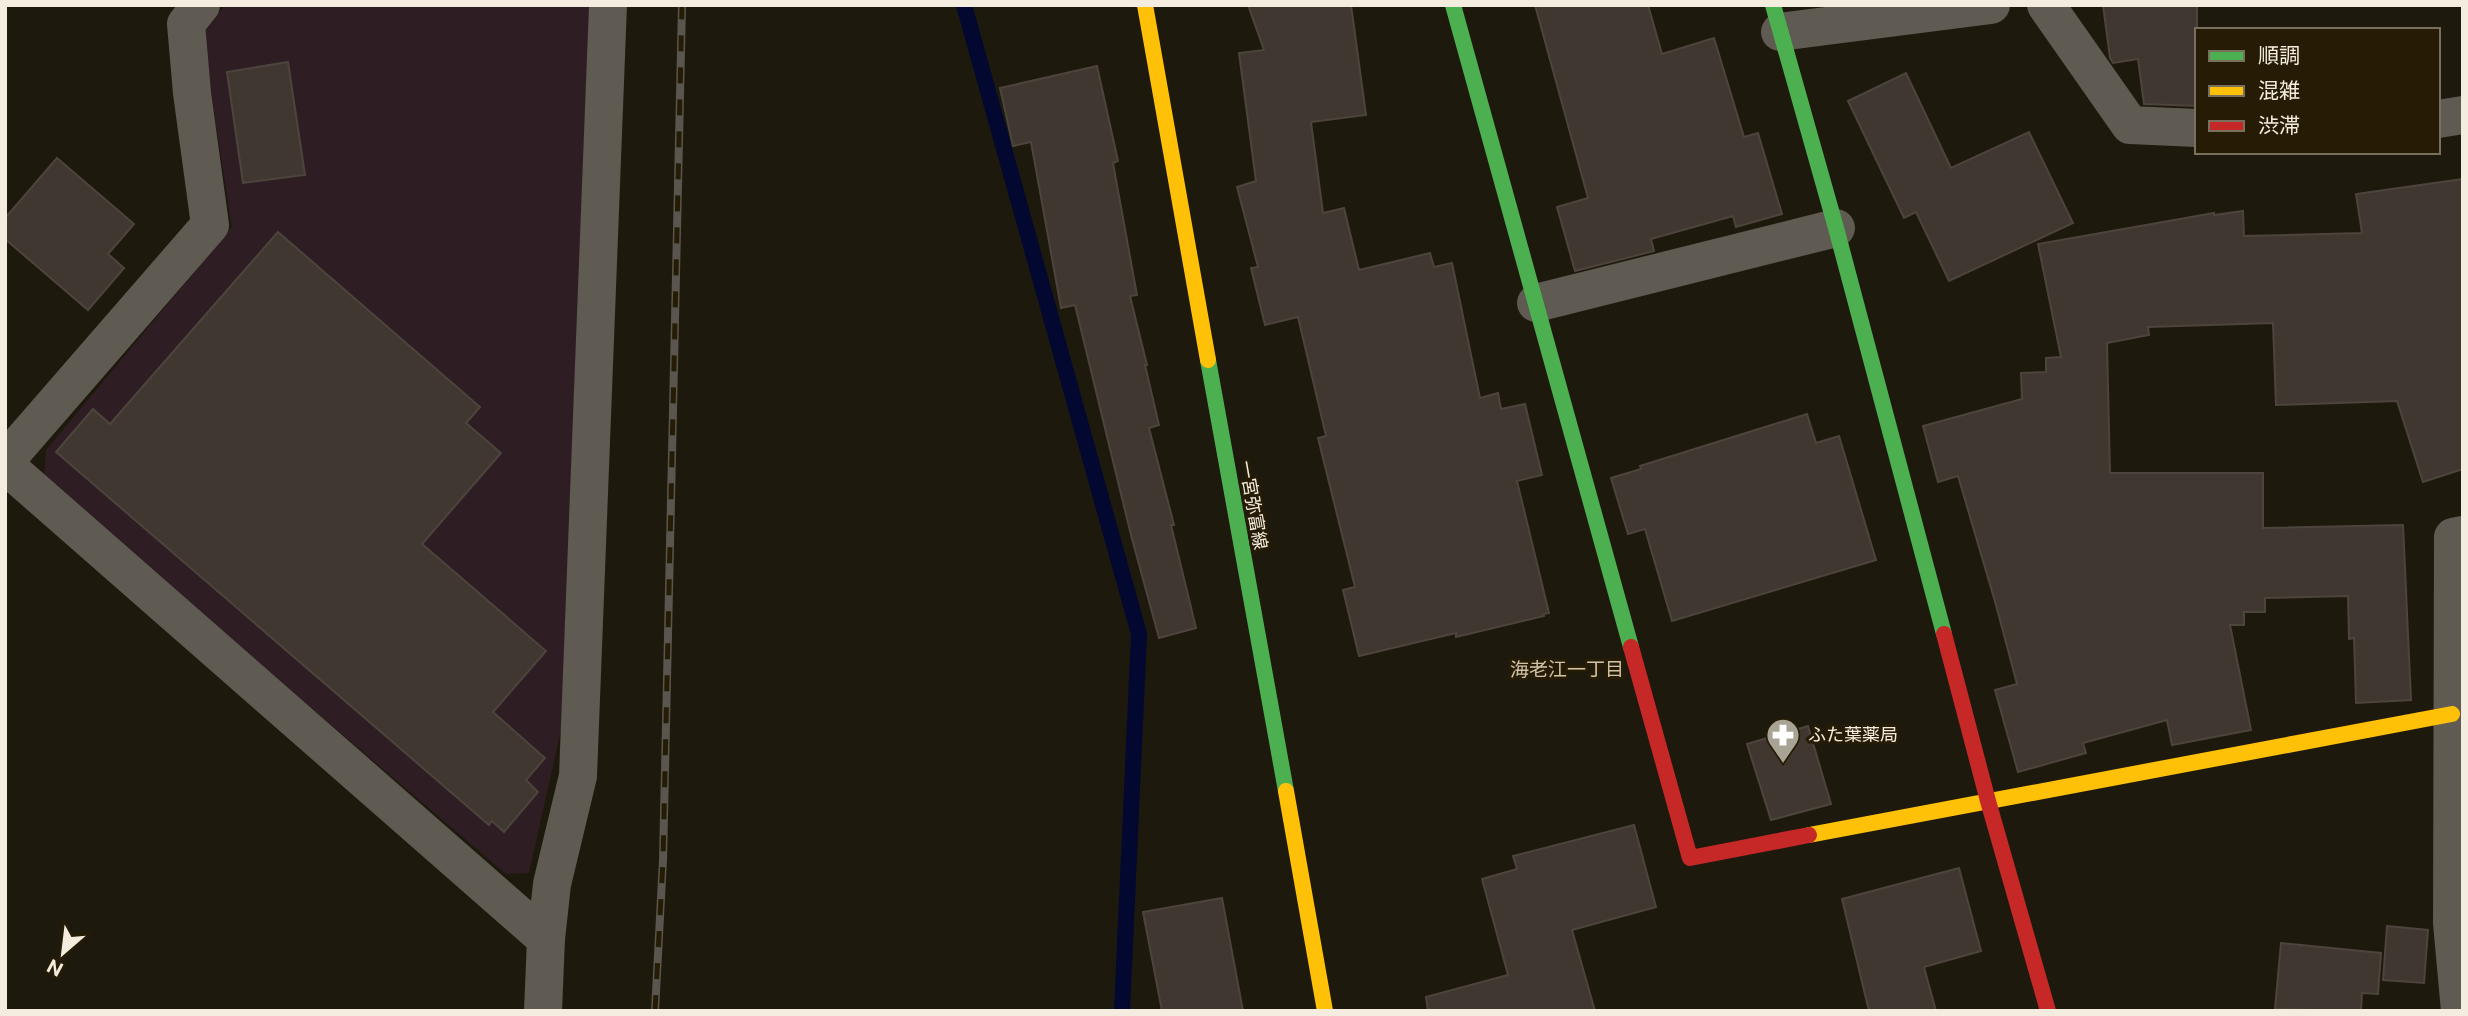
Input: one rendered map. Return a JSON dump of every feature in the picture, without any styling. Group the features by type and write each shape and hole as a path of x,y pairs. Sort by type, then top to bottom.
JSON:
{"street":[{"path":"201,5 186,24 192,93 211,225 5,463 546,939"},
{"path":"543,1011 552,884 578,776 608,5"},
{"name":"一宮弥富線","path":"1145,5 1325,1011"},
{"path":"1453,5 1690,858 2452,714"},
{"path":"1991,5 1776,19 1836,228 1988,801 2048,1011"},
{"path":"2046,5 2130,125 2195,128"},
{"path":"2440,119 2463,115"},
{"path":"1536,303 1836,228"},
{"path":"2460,1011 2452,714 2453,537 2463,535"}],"shaded area":[{"path":"225,5 589,5 562,726 529,873 506,874 44,480 46,450 232,227 202,34"}],"building":[{"path":"1248,5 1351,5 1366,115 1311,122 1323,213 1344,208 1359,270 1430,253 1434,267 1452,263 1480,398 1498,393 1501,409 1525,404 1542,475 1517,481 1549,613 1544,616 1359,656 1343,590 1355,587 1318,438 1326,436 1298,317 1265,325 1251,268 1258,267 1237,187 1256,181 1239,53 1264,50"},
{"path":"1535,5 1648,5 1662,54 1714,38 1744,137 1758,133 1782,214 1736,227 1733,216 1651,239 1654,251 1575,271 1557,207 1588,198"},
{"path":"2103,5 2197,5 2195,106 2144,104 2138,59 2113,63 2110,58"},
{"path":"288,62 305,175 243,183 227,72"},
{"path":"1097,66 1118,161 1113,163 1137,295 1130,296 1159,425 1149,428 1174,525 1171,525 1196,628 1159,638 1075,305 1061,308 1031,142 1013,146 1000,88"},
{"path":"1906,73 1951,168 2029,132 2073,223 1949,281 1916,212 1904,218 1848,101"},
{"path":"57,158 134,224 108,254 124,268 88,310 5,239 5,218"},
{"path":"2463,179 2463,469 2423,482 2397,401 2276,405 2273,323 2148,327 2149,335 2107,343 2110,473 2263,473 2263,528 2403,525 2411,700 2356,703 2354,638 2349,639 2348,596 2265,598 2265,612 2244,612 2244,625 2230,625 2251,730 2172,745 2167,720 2083,743 2086,753 2018,772 1995,690 2017,684 1996,605 1958,476 1938,482 1923,426 2022,399 2021,373 2046,372 2046,358 2061,357 2038,244 2214,213 2243,211 2244,236 2362,233 2356,194"},
{"path":"278,232 480,407 466,423 501,453 422,544 546,651 493,712 545,758 526,780 538,792 504,832 492,821 489,825 56,452 93,409 110,424"},
{"path":"1807,414 1816,443 1839,436 1876,560 1672,621 1645,529 1628,534 1611,478 1641,469 1640,466"},
{"path":"1808,726 1831,804 1771,820 1747,744"},
{"path":"1634,825 1656,907 1572,930 1595,1011 1428,1011 1426,997 1508,975 1482,879 1517,869 1513,856"},
{"path":"1959,868 1981,951 1924,967 1936,1011 1869,1011 1842,899"},
{"path":"1222,898 1243,1011 1162,1011 1143,912"},
{"path":"2387,926 2428,930 2424,983 2383,980"},
{"path":"2281,943 2381,953 2378,994 2362,993 2361,1011 2275,1009"}],"waterway":[{"path":"964,5 1139,634 1122,1011"}],"railway":[{"path":"655,1011 663,860 682,5"}],"traffic: fast":[{"path":"1453,5 1631,647"},
{"path":"1773,5 1836,228 1944,634"},
{"path":"1208,360 1286,791"}],"traffic: slow":[{"path":"1145,5 1208,360"},
{"path":"1809,835 2452,714"},
{"path":"1286,791 1325,1011"}],"traffic: jam":[{"path":"1944,634 2048,1011"},
{"path":"1631,647 1690,858 1809,835"}],"place":[{"name":"ふた葉薬局","path":"1783,765"}],"district":[{"name":"海老江一丁目","path":"1567,669"}]}
